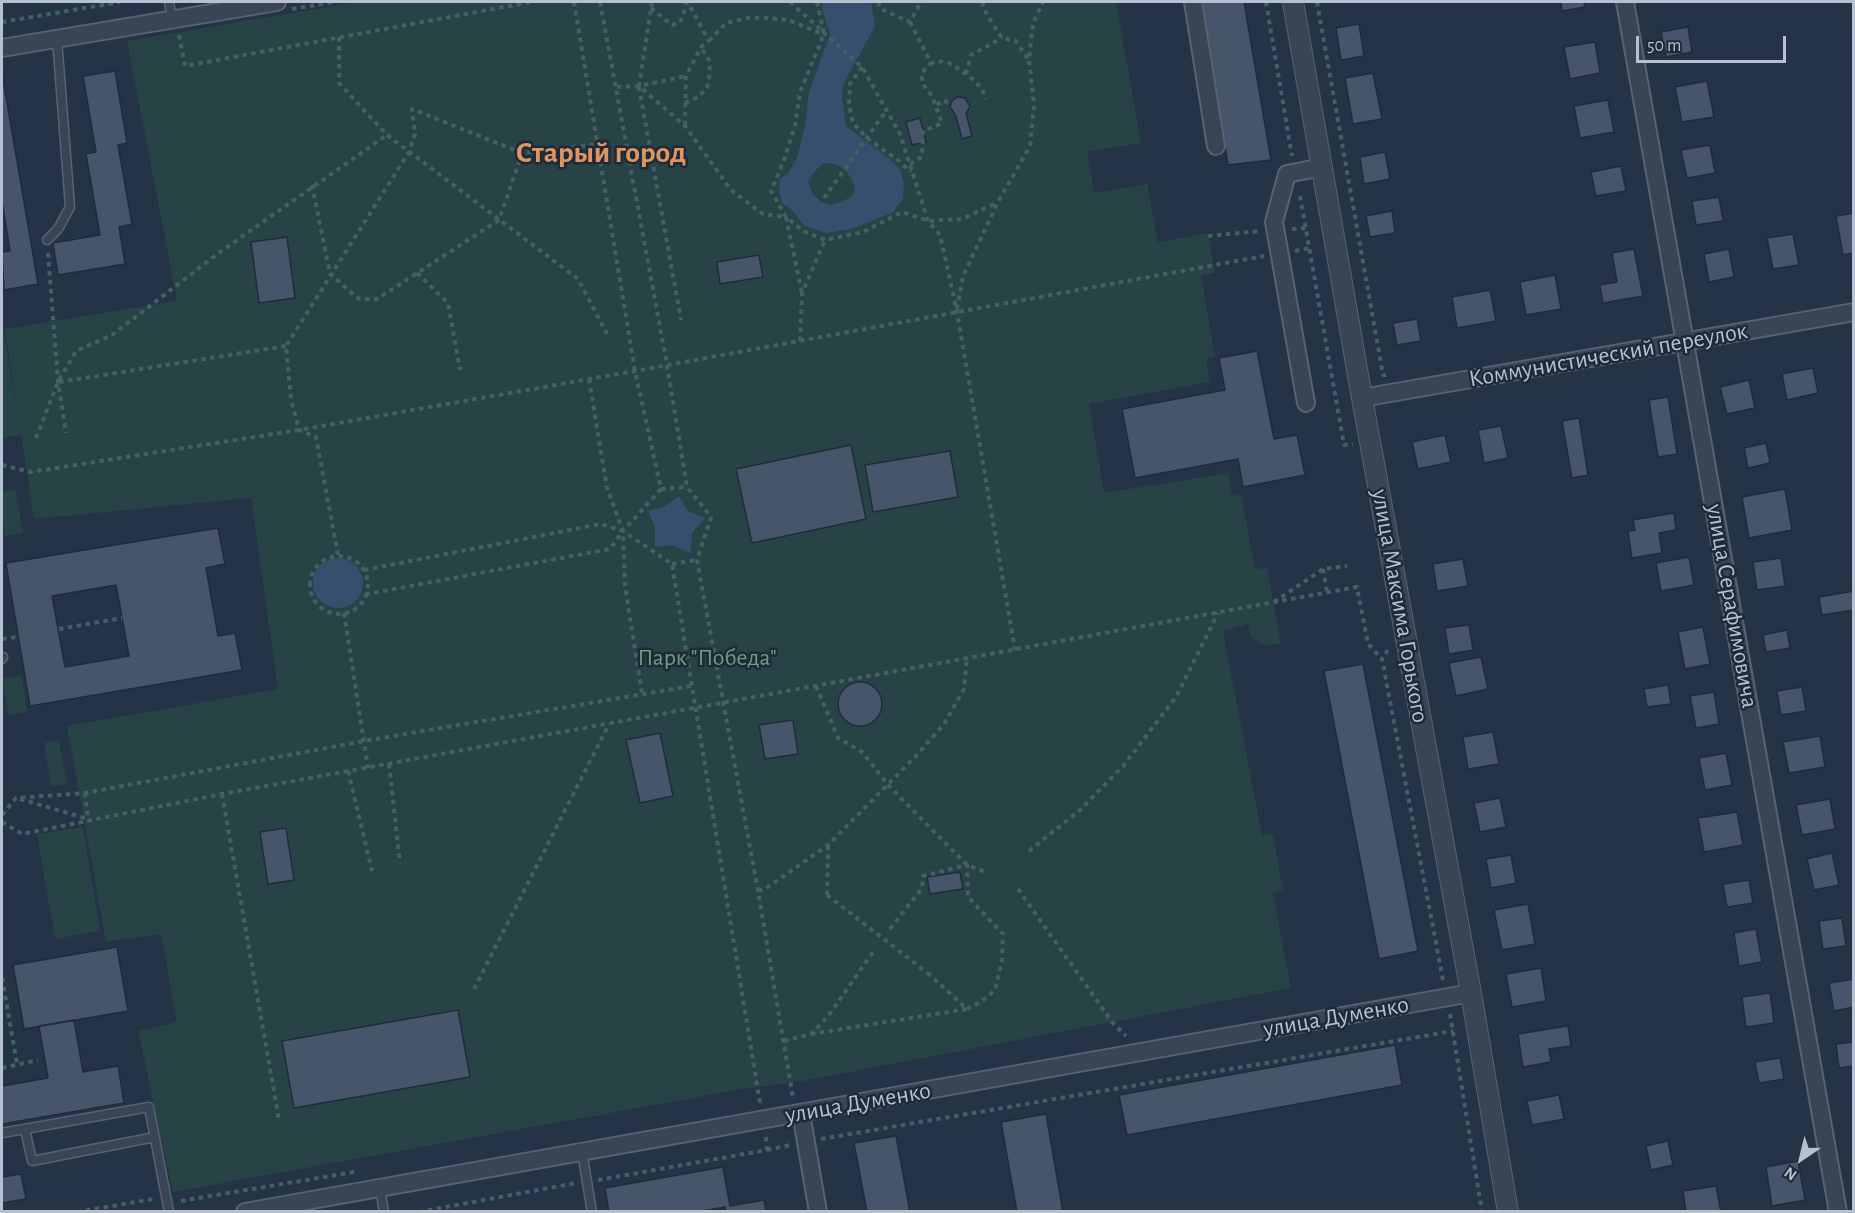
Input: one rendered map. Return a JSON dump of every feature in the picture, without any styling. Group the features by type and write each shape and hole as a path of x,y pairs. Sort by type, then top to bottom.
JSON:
{"street":[{"path":"2,48 277,2"},
{"path":"1193,2 1216,146"},
{"name":"улица Максима Горького","path":"1293,2 1362,398 1471,993 1508,1212"},
{"name":"улица Серафимовича","path":"1625,2 1838,1212"},
{"path":"1306,403 1274,222 1287,174 1322,167"},
{"name":"Коммунистический переулок","path":"1362,398 1854,312"},
{"name":"улица Думенко","path":"244,1212 1471,993"},
{"path":"801,1113 818,1212"}],"lane":[{"path":"169,2 172,20"},
{"path":"48,240 58,229 70,207 57,39"},
{"path":"2,1133 149,1107 169,1212"},
{"path":"25,1129 32,1161 155,1137"},
{"path":"582,1152 592,1212"},
{"path":"380,1188 384,1212"}],"path":[{"path":"2,22 120,2"},
{"path":"172,20 177,29 185,66 531,2"},
{"path":"574,2 635,371 661,489"},
{"path":"600,2 667,365 687,487 711,517 697,560 758,891 793,1098"},
{"path":"652,2 639,86 681,320"},
{"path":"651,8 672,25 680,23 686,2"},
{"path":"686,2 710,41"},
{"path":"790,2 862,67 900,134 928,221 940,235 957,312 1015,650"},
{"path":"800,341 802,293 786,217 771,191 789,143 800,92 824,34 817,2"},
{"path":"878,2 881,9 910,22 931,63"},
{"path":"910,22 921,2"},
{"path":"982,2 987,15 1002,38"},
{"path":"957,312 963,276 998,202 1030,146 1034,106 1029,60 1033,23 1043,2"},
{"path":"1266,2 1344,445 1357,443"},
{"path":"1317,2 1383,375"},
{"path":"685,126 686,76 701,47 710,41 726,23 747,18 788,20 824,34"},
{"path":"339,37 339,83 387,135 578,279 608,334"},
{"path":"966,74 971,55 1002,38 1016,41 1029,60"},
{"path":"684,104 698,97 707,88 710,73 709,60 701,47"},
{"path":"910,164 922,157 923,131 942,123 936,106 922,83 922,73 931,63 944,61 966,74 982,89 986,99"},
{"path":"862,67 850,84 849,105 853,123 867,138 913,174"},
{"path":"616,87 639,86 686,76"},
{"path":"639,86 685,126 731,190 763,214 786,217 803,231 825,240 863,232 902,212 928,221 962,219 998,202"},
{"path":"936,106 943,100 950,104"},
{"path":"299,430 291,399 286,346 409,152 415,134 412,109 522,153 598,144"},
{"path":"824,198 886,111"},
{"path":"36,438 58,382 76,351 112,335 312,185 387,135"},
{"path":"312,185 330,274 359,299 377,299 499,220 522,153"},
{"path":"48,240 58,382 66,433"},
{"path":"802,293 825,240"},
{"path":"2,465 31,472 299,430 1309,248"},
{"path":"417,273 448,303 460,370"},
{"path":"58,382 286,346"},
{"path":"589,379 607,488 623,531 625,586 642,693"},
{"path":"299,430 316,437 338,555"},
{"path":"367,594 610,549 661,489 687,487"},
{"path":"364,570 601,524 623,531 672,564 697,560"},
{"path":"338,555 349,557 358,562 364,570 368,580 367,594 354,610 344,614 333,614 317,605 309,585 311,575 319,563 327,557 338,555"},
{"path":"672,564 767,1150"},
{"path":"1273,603 1323,569 1347,566"},
{"path":"1323,569 1327,592"},
{"path":"2,822 22,834 222,794 1358,587 1368,644 1382,659 1442,978 1448,998 1482,1212"},
{"path":"1029,851 1080,810 1123,766 1176,698 1218,613"},
{"path":"344,614 368,768"},
{"path":"58,629 122,618"},
{"path":"2,639 18,637"},
{"path":"1382,659 1394,642"},
{"path":"758,891 768,887 828,845 889,786 944,724 964,689 967,658"},
{"path":"2,815 16,798 86,793 364,741 691,686"},
{"path":"816,686 838,738 862,752 889,786 967,865 988,873"},
{"path":"474,989 610,724"},
{"path":"389,764 400,863"},
{"path":"348,771 372,871"},
{"path":"86,793 88,819"},
{"path":"222,794 279,1120"},
{"path":"16,798 88,819"},
{"path":"828,845 826,895 930,975 967,1009"},
{"path":"890,929 922,888 923,876 967,865"},
{"path":"783,1041 811,1034 967,1009 981,1002 995,990 1002,961 1002,934 968,897 967,865"},
{"path":"1018,889 1112,1022 1126,1036"},
{"path":"811,1034 829,1015 875,950"},
{"path":"2,978 17,1064"},
{"path":"419,1212 767,1150 806,1141 1453,1031"},
{"path":"2,1068 38,1060"}],"green space":[{"name":"Парк \"Победа\"","path":"357,2 1116,2 1141,143 1087,152 1094,193 1147,184 1158,242 1208,233 1215,273 1201,276 1215,357 1206,359 1210,382 1089,404 1104,493 1228,473 1232,496 1241,494 1255,569 1267,568 1281,643 1265,646 1251,637 1248,624 1223,631 1262,835 1273,834 1283,890 1273,893 1291,988 803,1081 743,1089 173,1192 138,1031 177,1022 161,934 106,942 67,726 278,689 251,498 34,519 21,435 2,438 2,321 20,429 5,329 177,301 127,41"},
{"path":"15,489 23,533 5,536 2,492"},
{"path":"22,676 27,712 8,715 3,679"},
{"path":"59,740 67,784 51,786 44,743"},
{"path":"83,827 100,931 55,939 37,834"}],"water":[{"path":"823,2 871,2 875,26 843,85 842,98 846,126 900,169 904,184 903,199 892,213 851,229 827,233 805,226 791,209 782,203 779,192 780,179 789,172 797,158 805,126 809,92 830,34 822,9","holes":["823,163 836,164 847,172 855,186 852,196 842,202 829,205 821,202 813,194 808,183 813,173"]},
{"path":"679,496 688,511 705,518 692,533 690,553 672,545 655,547 655,527 648,511 664,507"},
{"path":"338,558 356,565 363,583 356,601 338,608 320,601 313,583 320,565"}],"building":[{"path":"1202,2 1244,2 1271,160 1228,165"},
{"path":"1561,2 1584,2 1585,7 1562,11"},
{"path":"1359,24 1364,56 1341,60 1336,28"},
{"path":"1688,27 1692,52 1666,57 1661,32"},
{"path":"1595,42 1600,73 1570,79 1564,47"},
{"path":"115,71 127,143 118,145 132,224 119,227 125,264 58,275 53,243 100,235 86,154 96,152 83,76"},
{"path":"2,73 38,284 4,290 2,252 10,251 2,201"},
{"path":"1373,73 1382,119 1353,124 1345,78"},
{"path":"1707,81 1714,117 1682,122 1675,87"},
{"path":"957,97 965,98 970,106 966,114 972,136 962,139 956,116 950,107 952,101"},
{"path":"1608,100 1614,132 1580,138 1574,106"},
{"path":"920,118 926,142 912,145 906,122"},
{"path":"1710,145 1715,173 1687,178 1681,150"},
{"path":"1385,152 1390,179 1364,184 1360,157"},
{"path":"1621,166 1626,191 1596,196 1591,172"},
{"path":"1719,197 1723,221 1696,225 1692,201"},
{"path":"1392,211 1395,233 1370,237 1366,216"},
{"path":"1854,213 1854,253 1843,255 1836,216"},
{"path":"1793,234 1799,265 1773,269 1767,238"},
{"path":"287,237 295,298 259,303 251,242"},
{"path":"1634,249 1643,296 1603,303 1600,285 1617,282 1612,253"},
{"path":"1729,249 1734,277 1709,282 1704,254"},
{"path":"759,255 763,277 720,284 717,262"},
{"path":"1555,275 1561,309 1526,315 1520,282"},
{"path":"1490,290 1496,321 1457,328 1452,297"},
{"path":"1417,319 1421,341 1397,345 1393,323"},
{"path":"1257,351 1274,439 1297,435 1305,475 1243,487 1238,459 1135,478 1122,409 1225,390 1219,358"},
{"path":"1813,368 1818,393 1787,400 1782,374"},
{"path":"1749,380 1755,408 1727,414 1720,387"},
{"path":"1668,397 1677,454 1658,457 1649,400"},
{"path":"1579,418 1588,475 1572,478 1562,421"},
{"path":"1501,426 1508,458 1484,463 1478,430"},
{"path":"1445,435 1451,462 1418,469 1412,442"},
{"path":"1766,443 1770,463 1748,468 1744,448"},
{"path":"851,445 866,519 752,543 736,469"},
{"path":"950,451 958,497 873,512 865,465"},
{"path":"1785,489 1792,530 1749,538 1742,497"},
{"path":"1674,513 1676,530 1659,533 1662,553 1632,558 1628,531 1635,530 1633,520"},
{"path":"218,528 225,564 206,568 218,636 235,633 242,670 30,706 6,563","holes":["116,585 129,656 65,667 52,596"]},
{"path":"1689,557 1694,585 1661,591 1656,563"},
{"path":"1781,558 1785,586 1757,590 1753,562"},
{"path":"1463,559 1468,586 1437,591 1433,564"},
{"path":"1854,591 1854,610 1822,615 1819,597"},
{"path":"1469,625 1473,650 1449,654 1445,628"},
{"path":"1703,627 1710,664 1685,669 1678,632"},
{"path":"1787,630 1790,648 1766,652 1763,635"},
{"path":"1481,657 1488,689 1456,696 1449,663"},
{"path":"1363,664 1418,951 1379,959 1324,671"},
{"path":"860,682 875,689 882,704 875,719 860,726 845,719 838,704 845,689"},
{"path":"1668,685 1671,704 1647,707 1644,689"},
{"path":"1802,687 1806,711 1781,715 1777,691"},
{"path":"1714,692 1719,724 1696,728 1690,696"},
{"path":"793,720 798,754 765,759 759,725"},
{"path":"1493,732 1499,764 1468,769 1463,737"},
{"path":"660,733 673,796 640,803 626,740"},
{"path":"1820,736 1825,767 1789,773 1783,742"},
{"path":"1726,753 1732,785 1705,790 1699,758"},
{"path":"1500,798 1506,827 1480,832 1474,803"},
{"path":"1830,799 1835,829 1802,835 1796,805"},
{"path":"1737,812 1743,845 1704,852 1698,818"},
{"path":"286,828 294,880 268,884 260,832"},
{"path":"1832,853 1839,885 1814,890 1807,859"},
{"path":"1511,855 1516,883 1491,888 1486,859"},
{"path":"960,872 963,889 930,894 927,877"},
{"path":"1749,880 1753,903 1727,907 1723,884"},
{"path":"1528,904 1535,944 1502,950 1494,910"},
{"path":"1842,918 1846,946 1823,949 1819,921"},
{"path":"1756,929 1762,962 1739,966 1734,933"},
{"path":"117,947 128,1011 24,1029 13,965"},
{"path":"1541,968 1546,1001 1512,1007 1506,974"},
{"path":"1854,979 1854,1007 1834,1011 1829,983"},
{"path":"1770,993 1774,1023 1746,1027 1742,997"},
{"path":"458,1010 470,1077 294,1108 282,1041"},
{"path":"74,1020 83,1072 118,1066 124,1103 2,1124 2,1086 48,1078 39,1026"},
{"path":"1568,1026 1571,1046 1549,1049 1551,1062 1523,1067 1518,1034"},
{"path":"1854,1042 1854,1066 1839,1068 1836,1044"},
{"path":"1395,1045 1402,1085 1127,1135 1119,1095"},
{"path":"1780,1058 1784,1079 1759,1083 1755,1062"},
{"path":"1559,1095 1564,1119 1532,1125 1527,1101"},
{"path":"1046,1114 1063,1212 1017,1212 1001,1122"},
{"path":"896,1136 910,1212 867,1212 854,1143"},
{"path":"1668,1141 1673,1165 1651,1170 1646,1146"},
{"path":"1798,1161 1805,1200 1772,1206 1766,1167"},
{"path":"723,1167 730,1206 764,1200 766,1212 726,1212 725,1207 697,1212 609,1212 605,1188"},
{"path":"21,1174 26,1199 2,1203 2,1177"},
{"path":"1716,1186 1721,1212 1686,1212 1683,1191"}],"district":[{"name":"Старый город","path":"601,153"}]}
